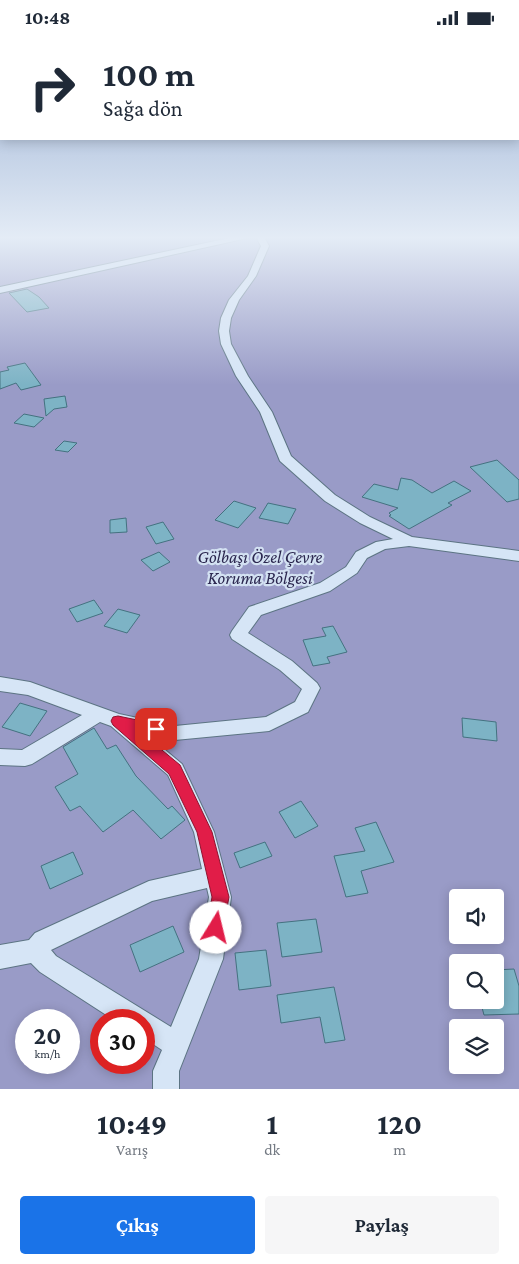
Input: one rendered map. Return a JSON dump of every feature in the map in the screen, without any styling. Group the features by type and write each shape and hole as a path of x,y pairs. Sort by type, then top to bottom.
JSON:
{"street":[{"path":"0,290 16,286"},
{"path":"244,286 234,300 226,318 224,331 226,344 242,376 266,412 285,458 330,498 365,520 409,541"},
{"path":"0,684 30,689 108,718 176,733 269,724 302,707 311,688 298,673 264,654 238,635 255,611 325,587 352,570 361,555 381,545 409,541 519,555"},
{"path":"0,757 25,758 108,718"},
{"path":"108,718 174,769 204,832 220,897 211,959 166,1071 166,1089"},
{"path":"0,957 35,950 43,941 149,891 215,876"},
{"path":"35,950 48,964 120,1009"},
{"path":"155,1031 176,1045"}],"green space":[{"name":"Gölbaşı Özel Çevre Koruma Bölgesi","path":"0,286 519,286 519,1089 0,1089"}],"building":[{"path":"27,289 39,297 49,308 27,312 9,293"},
{"path":"25,363 41,385 21,390 16,383 0,389 0,372 9,370 7,367"},
{"path":"65,396 67,407 54,409 46,416 44,399"},
{"path":"24,414 44,418 34,427 14,423"},
{"path":"64,441 77,443 68,452 55,450"},
{"path":"497,460 519,480 519,499 507,502 470,467"},
{"path":"401,478 412,480 432,493 454,481 471,491 448,503 452,505 409,529 389,516 391,515 389,513 398,508 362,497 374,484 398,490"},
{"path":"234,501 256,508 238,528 215,520"},
{"path":"268,503 296,509 288,524 259,518"},
{"path":"126,518 127,532 110,533 110,520"},
{"path":"163,522 174,539 156,544 146,527"},
{"path":"159,552 170,562 153,571 141,560"},
{"path":"94,600 103,613 77,622 69,609"},
{"path":"118,609 140,615 127,633 104,626"},
{"path":"333,626 347,652 327,657 330,663 313,666 303,640 326,636 322,628"},
{"path":"20,703 47,711 30,736 2,727"},
{"path":"462,718 496,722 497,741 463,737"},
{"path":"94,728 107,749 116,745 136,776 168,809 172,806 185,820 161,839 133,810 103,832 80,806 70,811 55,787 78,774 63,747"},
{"path":"301,801 318,826 295,838 279,812"},
{"path":"376,822 394,862 361,871 368,893 346,897 334,856 365,851 355,828"},
{"path":"265,842 272,856 240,868 234,853"},
{"path":"73,852 83,874 50,889 41,866"},
{"path":"316,919 322,952 282,957 277,923"},
{"path":"173,926 184,952 140,972 130,945"},
{"path":"266,950 271,986 239,990 235,953"},
{"path":"514,969 519,986 519,1014 484,1015 482,1009 504,1009 504,970"},
{"path":"334,987 345,1040 325,1043 320,1017 281,1023 277,995"}],"route":[{"path":"156,729 118,721 174,769 204,832 220,897 216,928"}]}
